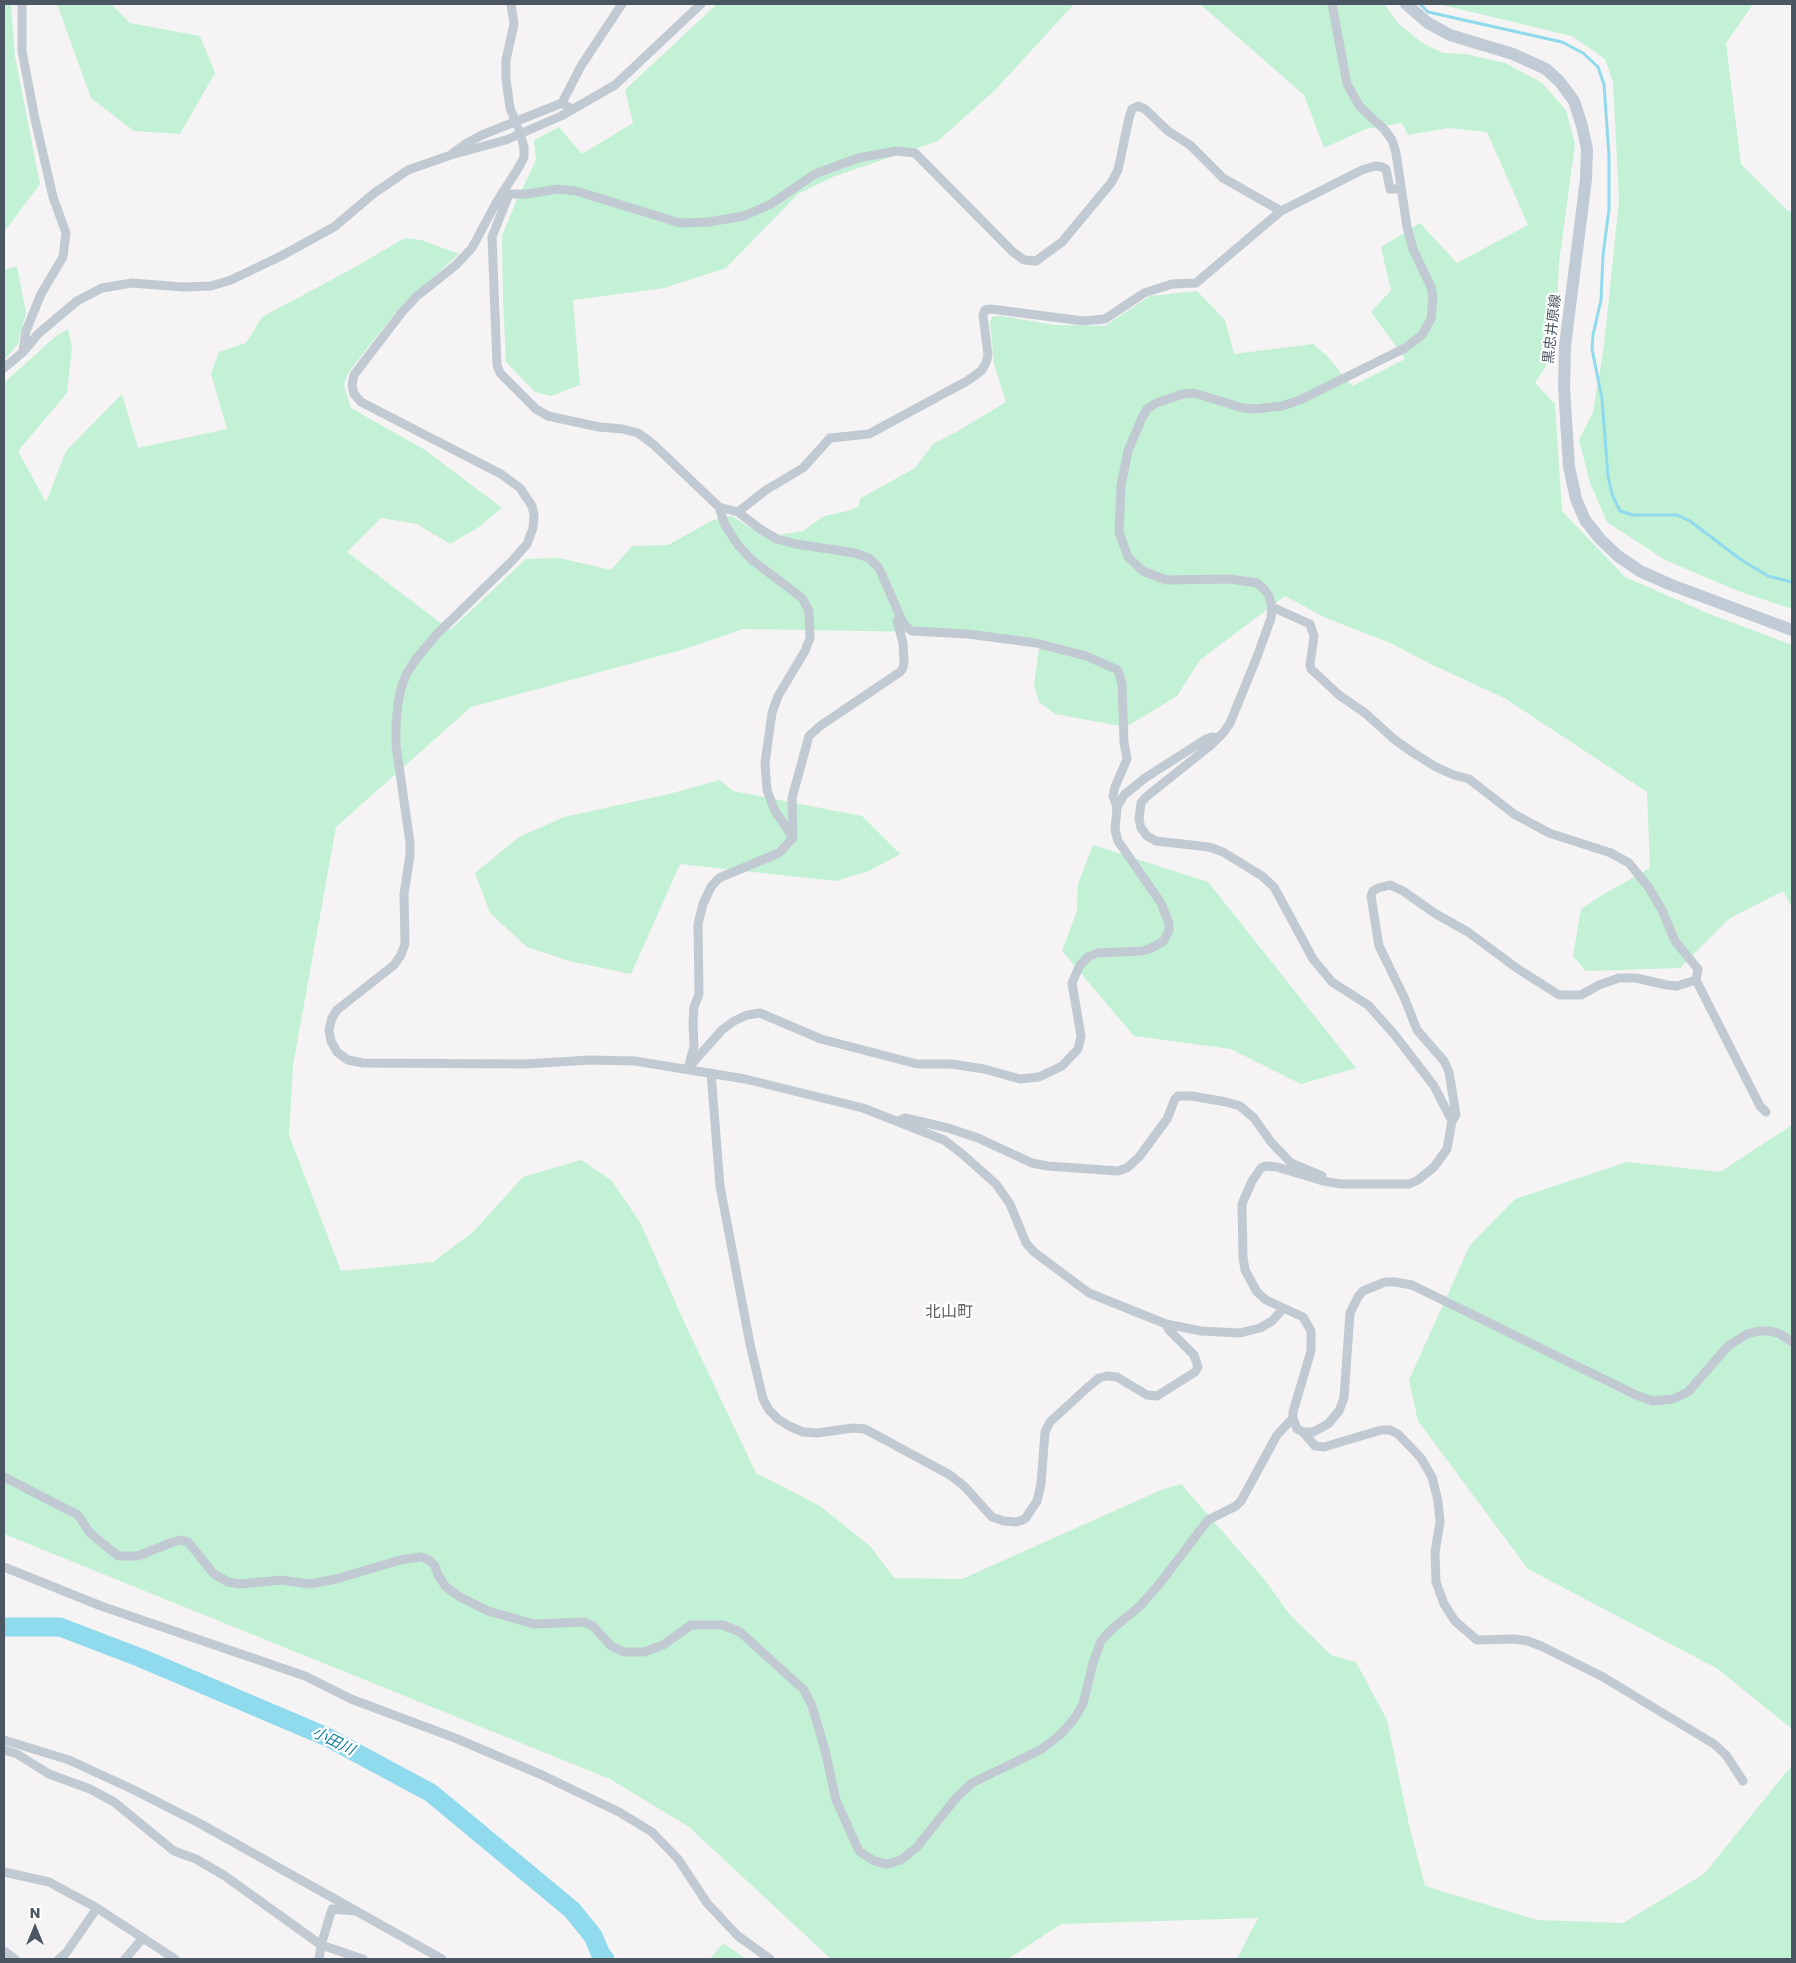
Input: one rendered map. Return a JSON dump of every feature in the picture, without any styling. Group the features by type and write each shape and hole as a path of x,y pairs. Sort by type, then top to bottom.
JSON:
{"main road":[{"name":"黒忠井原線","path":"1406,4 1428,24 1450,35 1513,54 1546,69 1560,82 1574,101 1587,149 1586,179 1565,346 1564,387 1569,467 1576,499 1585,520 1600,540 1618,556 1640,571 1669,584 1792,630"}],"street":[{"path":"22,4 22,51 35,119 53,197 66,233 63,257 41,294 26,332 23,352"},
{"path":"511,4 514,24 506,60 506,79 510,108 525,152 519,167 506,193 472,248 456,265 417,296 402,312 354,375 352,384 354,394 361,402 500,474 520,488 532,506 534,528 527,544 437,634 407,674 398,704 396,725 396,745 410,843 404,894 405,944 401,955 394,965 337,1010 332,1018 329,1030 331,1041 337,1052 348,1060 363,1064 525,1064 590,1060 635,1061 688,1068 745,1079 863,1108 944,1140 996,1184 1010,1204 1026,1243 1034,1252 1088,1293 1166,1324 1201,1331 1240,1333 1260,1328 1272,1321 1283,1309"},
{"path":"451,155 467,143 517,126 562,103 581,66 622,4"},
{"path":"4,368 23,352 38,334 77,301 102,288 132,283 183,287 211,286 231,280 281,256 334,227 373,194 408,170 451,155 506,140 534,129 615,84 701,4"},
{"path":"1332,4 1347,84 1360,107 1384,129 1392,140 1396,153 1409,235 1413,249 1431,287 1433,297 1431,319 1422,335 1405,348 1300,400 1282,406 1255,409 1242,408 1194,393 1170,397 1147,409 1128,451 1121,486 1119,532 1128,557 1143,571 1166,580 1230,579 1256,583 1269,596 1272,607 1257,657 1230,723 1218,738 1146,797 1141,803 1139,810 1142,828 1147,836 1156,840 1209,847 1242,863 1262,876 1278,894 1313,959 1332,982 1368,1006 1394,1034 1434,1086 1452,1121"},
{"path":"562,103 572,109"},
{"path":"506,193 526,194 558,189 576,191 680,223 709,222 744,216 772,204 815,174 858,158 896,151 914,153 1013,252 1024,260 1036,261 1062,242 1110,183 1118,170 1132,109 1138,106 1145,109 1168,131 1190,145 1223,178 1281,211"},
{"path":"738,512 766,490 803,468 830,438 869,434 949,391 981,371 988,355 983,315 985,310 990,309 1083,320 1105,319 1144,293 1172,284 1196,283 1281,211 1369,167 1382,166 1386,169 1390,189 1401,189"},
{"path":"506,193 492,236 497,365 500,374 536,409 548,416 638,433 669,458 719,507 725,525 738,544 752,560 802,598 809,611 810,638 805,651 778,696 772,713 765,763 767,790 774,810 793,838"},
{"path":"688,1068 722,1030 746,1015 760,1013 821,1039 917,1064 952,1064 1020,1079 1039,1077 1062,1066 1078,1049 1081,1036 1072,983 1080,965 1097,952 1142,951 1151,948 1164,940 1169,930 1169,923 1161,903 1118,841 1115,830 1117,807 1113,796 1127,759 1124,742 1122,684 1118,670 1086,656 1036,644 968,634 912,631 906,626 900,616 879,568 869,558 856,553 796,544 777,538 760,529 738,512 719,507"},
{"path":"1272,607 1310,624 1314,636 1310,665 1312,669 1339,695 1365,713 1395,740 1436,767 1469,779 1514,814 1549,833 1612,853 1629,863 1649,888 1662,910 1675,940 1698,969 1696,980 1760,1106 1766,1112"},
{"path":"688,1068 694,1047 694,1007 699,994 698,924 711,887 718,878 779,853 793,838 792,798 809,736 820,726 900,672 904,661 903,643 897,621 900,616"},
{"path":"1117,807 1124,795 1145,778 1206,740 1212,737 1218,738"},
{"path":"4,1477 78,1514 90,1533 118,1556 138,1556 181,1540 188,1542 214,1574 228,1582 241,1584 281,1580 310,1584 336,1579 400,1560 420,1557 429,1560 435,1566 438,1575 446,1587 460,1597 488,1611 534,1624 583,1622 593,1626 612,1646 624,1652 644,1652 662,1645 691,1625 723,1625 740,1632 804,1690 812,1706 825,1750 836,1800 859,1851 874,1862 887,1864 901,1860 917,1847 956,1798 972,1783 1042,1749 1061,1734 1074,1720 1083,1704 1093,1662 1101,1641 1111,1630 1140,1606 1161,1582 1208,1520 1242,1501 1277,1436 1292,1418 1311,1351 1311,1330 1303,1317 1266,1300 1257,1292 1244,1270 1242,1204 1252,1181 1262,1168 1266,1166 1277,1167 1323,1181 1341,1184 1409,1184 1418,1180 1434,1167 1442,1157 1450,1136 1452,1121 1456,1115 1452,1089 1444,1061 1417,1030 1404,997 1379,946 1371,896 1373,891 1390,885 1403,891 1436,914 1468,932 1518,970 1559,995 1581,995 1599,985 1620,978 1636,978 1672,985 1696,980"},
{"path":"711,1073 720,1186 750,1344 763,1399 769,1410 789,1426 803,1432 817,1433 853,1428 865,1429 950,1475 964,1486 992,1517 1016,1522 1025,1519 1037,1502 1041,1484 1045,1432 1050,1422 1087,1388 1100,1378 1107,1376 1117,1377 1147,1395 1157,1396 1195,1372 1198,1367 1194,1355 1169,1330 1166,1324"},
{"path":"898,1121 905,1118 948,1128 978,1138 1032,1163 1048,1166 1118,1170 1127,1168 1139,1157 1167,1118 1174,1100 1178,1096 1192,1096 1240,1106 1254,1118 1271,1142 1291,1163 1322,1176 1323,1181"},
{"path":"1292,1418 1297,1429 1304,1432 1313,1432 1328,1424 1339,1411 1344,1398 1350,1313 1363,1291 1385,1282 1412,1285 1636,1395 1653,1401 1673,1399 1688,1392 1728,1346 1747,1334 1770,1331 1780,1334 1792,1342"},
{"path":"1304,1432 1315,1446 1324,1447 1381,1430 1390,1430 1398,1434 1421,1458 1432,1478 1438,1501 1440,1522 1435,1552 1436,1582 1444,1604 1454,1621 1477,1640 1515,1639 1528,1641 1603,1678 1714,1744 1726,1755 1743,1781"},
{"path":"4,1567 101,1606 304,1676 352,1699 455,1738 542,1774 619,1812 652,1832 678,1859 707,1903 738,1936 770,1959"},
{"path":"4,1740 68,1760 132,1789 199,1823 442,1959"},
{"path":"4,1750 17,1754 49,1774 90,1789 114,1802 174,1850 196,1859 225,1876 321,1945 363,1959"},
{"path":"4,1872 49,1882 97,1908 175,1959"},
{"path":"59,1959 66,1953 97,1908"},
{"path":"319,1959 321,1945 332,1909 357,1911"},
{"path":"125,1959 143,1938"},
{"path":"4,1951 15,1959"}],"green space":[{"path":"4,4 11,4 15,56 40,184 4,232"},
{"path":"57,4 111,4 130,23 200,36 215,73 180,134 134,131 91,98"},
{"path":"717,4 1074,4 996,89 938,141 835,176 798,194 726,268 664,288 573,300 580,385 551,396 535,392 506,362 502,236 536,160 534,140 559,127 582,154 633,123 625,90"},
{"path":"1200,4 1384,4 1398,23 1422,43 1443,53 1465,54 1505,63 1542,83 1566,110 1575,144 1559,262 1555,352 1535,383 1555,404 1562,511 1625,577 1707,613 1792,645 1792,908 1783,891 1730,918 1680,968 1586,971 1573,956 1581,909 1650,868 1647,792 1506,699 1388,642 1326,618 1285,596 1200,660 1177,696 1126,727 1055,714 1039,702 1034,685 1040,642 988,633 743,629 685,649 471,707 336,827 293,1065 289,1135 341,1271 433,1262 473,1232 523,1177 581,1160 611,1180 640,1222 685,1324 756,1473 820,1506 870,1546 894,1578 962,1579 1161,1490 1181,1484 1265,1580 1290,1615 1331,1655 1356,1662 1387,1720 1409,1825 1425,1886 1537,1920 1623,1923 1704,1874 1792,1765 1792,1959 1237,1959 1258,1918 1061,1924 1008,1959 831,1959 689,1827 610,1779 4,1534 4,383 56,336 68,329 72,348 67,393 18,451 46,502 66,451 122,394 138,448 227,429 211,374 219,352 246,343 262,317 405,238 421,240 459,254 399,308 348,373 344,385 351,408 425,450 502,508 479,527 450,544 417,524 381,518 347,552 450,630 526,559 559,558 611,570 632,546 668,545 713,520 732,516 765,537 803,531 824,516 858,507 861,498 915,468 933,444 1006,402 994,364 990,322 993,316 1054,325 1105,326 1150,296 1197,291 1225,320 1234,354 1313,344 1328,357 1352,386 1405,359 1371,312 1391,290 1381,247 1420,223 1457,263 1528,225 1487,132 1448,128 1408,135 1402,123 1366,129 1324,148 1304,95"},
{"path":"1438,4 1753,4 1726,43 1741,164 1788,211 1792,212 1792,609 1738,591 1665,560 1607,522 1590,483 1579,440 1593,412 1604,346 1619,201 1613,82 1605,59 1572,36"},
{"path":"17,266 26,313 18,344 4,360 4,270"},
{"path":"720,780 733,791 862,816 900,854 869,871 836,881 680,864 631,974 569,961 527,947 490,913 475,873 519,837 564,817 669,794"},
{"path":"1093,845 1208,882 1356,1068 1301,1084 1231,1049 1134,1036 1062,951 1077,911 1078,884"},
{"path":"1792,1125 1792,1729 1718,1669 1528,1569 1418,1421 1409,1380 1470,1245 1515,1199 1627,1162 1720,1172"},
{"path":"723,1943 746,1959 710,1959"}],"waterway":[{"path":"1420,4 1428,12 1562,42 1583,53 1598,67 1604,84 1609,156 1609,209 1603,255 1601,300 1593,335 1592,349 1602,399 1608,477 1613,497 1620,511 1633,515 1677,515 1690,521 1740,559 1768,576 1792,582"},
{"name":"小田川","path":"4,1627 60,1627 141,1658 327,1737 431,1793 572,1910 593,1936 601,1955 605,1959"}],"district":[{"name":"北山町","path":"949,1313"}]}
